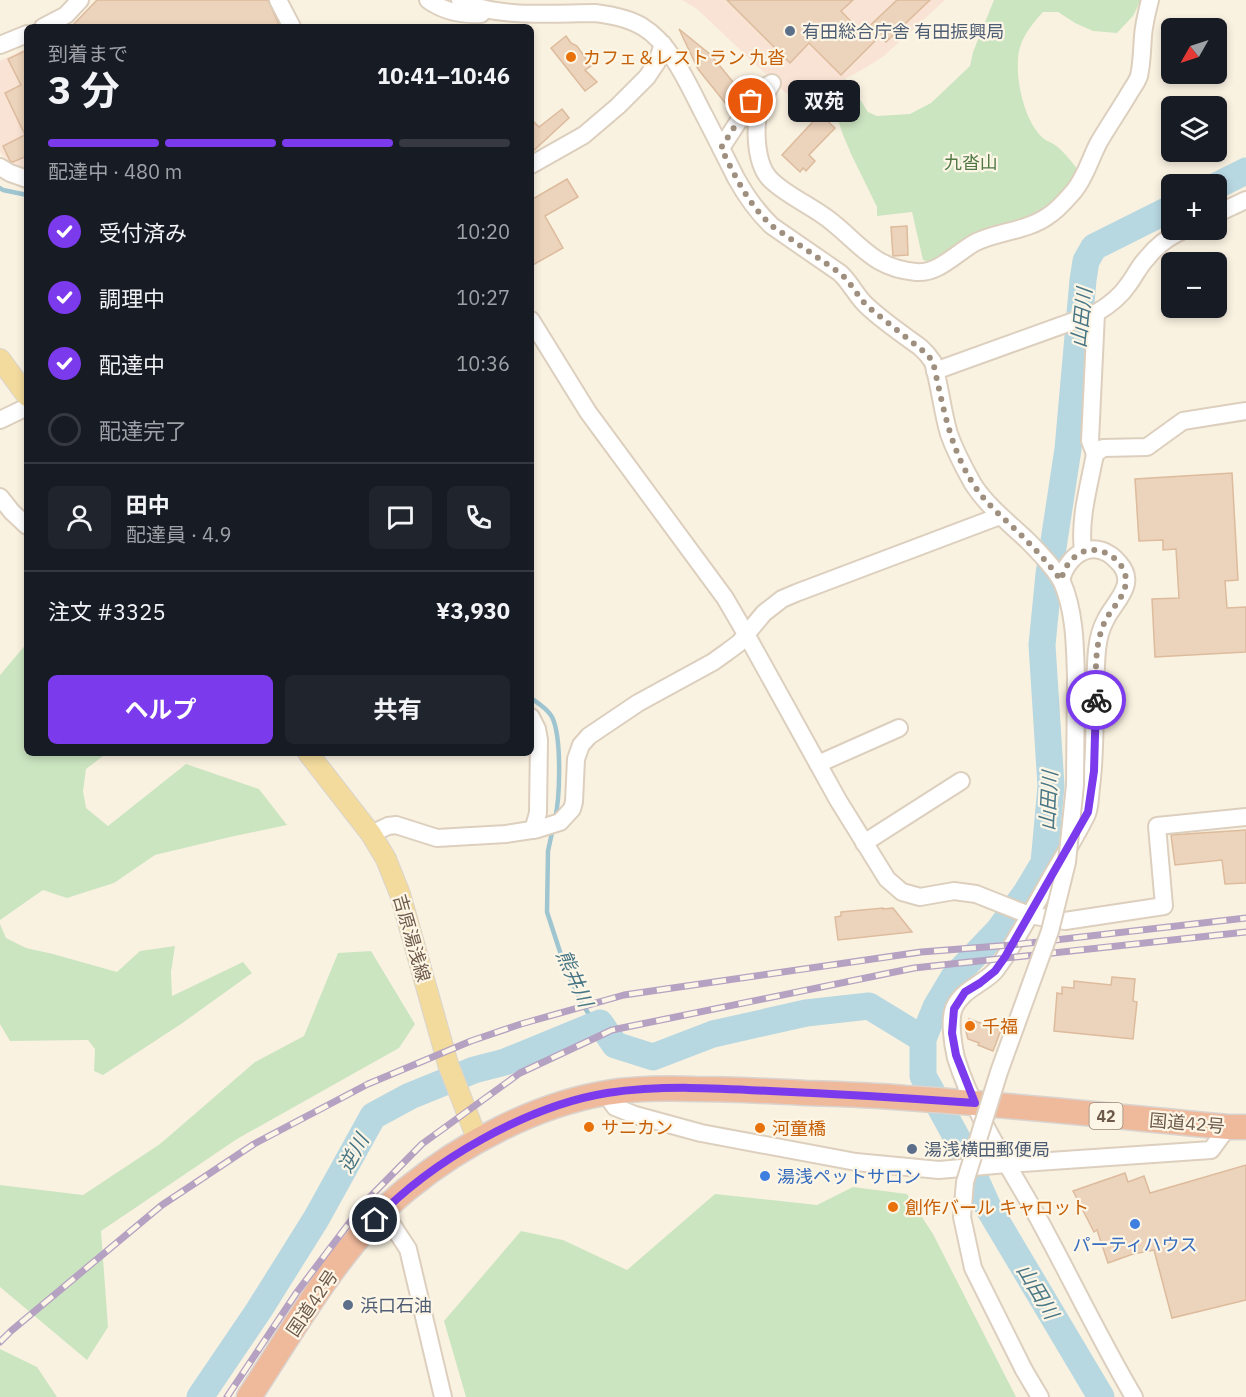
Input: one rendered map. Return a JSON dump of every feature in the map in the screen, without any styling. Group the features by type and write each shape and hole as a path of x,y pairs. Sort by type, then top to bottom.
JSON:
{"highway":[{"name":"国道42号","path":"249,1397 348,1251 383,1211 432,1171 478,1141 542,1111 572,1101 605,1093 642,1089 733,1089 905,1098 1237,1127"}],"main road":[{"path":"0,359 24,392"},
{"name":"吉原湯浅線","path":"309,756 371,834 386,859 400,894 448,1064 478,1141"}],"street":[{"path":"49,24 66,15 80,0"},
{"path":"278,0 290,24"},
{"path":"428,0 435,5 458,13 595,13 609,15 634,22 654,35 663,44 684,76 745,193 763,217 772,226 840,273 867,306 927,354 933,362 949,434 974,485 1000,516 1046,560 1061,580 1070,603 1076,677 1075,785 1067,862 1050,931 999,1072 965,1182 962,1217 973,1268 1040,1397"},
{"path":"460,0 483,9 502,12"},
{"path":"721,148 759,90 772,83 760,106 757,121 759,154 770,180 824,215 868,255 880,262 917,272 929,271 987,237 1035,224 1048,217 1075,189 1084,177 1097,145 1138,78 1145,18 1150,0"},
{"path":"0,45 24,35"},
{"path":"534,163 584,135 618,106 647,77 657,62 663,44"},
{"path":"0,167 24,178"},
{"path":"1227,209 1246,200"},
{"path":"935,371 1096,313 1111,304 1127,287 1146,258 1166,240"},
{"path":"1083,551 1081,538 1083,515 1095,454 1090,441 1096,313"},
{"path":"534,325 588,412 724,598 864,843 887,879 902,892 920,897 954,891 976,894 1029,915 1065,921 1164,906 1157,826 1246,817"},
{"path":"0,420 24,408"},
{"path":"1095,454 1103,448 1147,447 1183,421 1246,411"},
{"path":"0,497 24,523"},
{"path":"371,834 396,825 437,838 506,834 533,830 560,822 572,809 576,759 581,745 589,736 638,703 712,662 739,643 770,608 796,593 1000,516"},
{"path":"1061,580 1066,566 1073,557 1090,550 1098,550 1112,556 1125,571 1126,579 1121,598 1102,627 1097,649 1094,771 1088,812 1005,957 995,971 965,992 954,1009 952,1033 970,1103 1037,1216 1094,1327 1134,1397"},
{"path":"533,830 538,813 539,740 534,723"},
{"path":"818,764 899,728"},
{"path":"864,843 961,781"},
{"path":"605,1093 615,1107 635,1115 701,1133 856,1162 939,1170 1211,1150 1237,1127"},
{"path":"383,1211 408,1249 443,1397"}],"shaded area":[{"path":"682,0 945,0 884,56 860,71 835,84 811,85 800,81 787,94 697,9"},
{"path":"24,49 24,168 11,164 0,152 0,61"}],"green space":[{"name":"九沓山","path":"994,0 1141,0 1133,16 1117,33 1093,31 1058,12 1043,12 1033,24 1022,42 1018,57 1019,82 1025,108 1036,130 1044,139 1062,151 1080,172 1047,210 934,263 923,260 912,212 877,216 877,207 843,135 832,92 835,84 845,79 868,112 877,116 910,114 931,103 970,66 973,52"},
{"path":"24,647 24,756 103,756 86,769 83,791 86,808 108,826 186,764 259,789 287,825 155,855 114,883 67,898 43,890 0,920 0,675"},
{"path":"0,924 6,938 26,948 117,972 140,951 175,946 171,972 172,996 243,962 252,973 181,1024 103,1075 94,1071 95,1049 88,1040 10,1041 0,1024"},
{"path":"371,951 415,1024 399,1048 237,1139 101,1231 108,1327 87,1360 0,1287 0,1185 83,1195 160,1144 255,1062 304,1036 338,953"},
{"path":"853,1187 907,1194 933,1234 1016,1397 466,1397 444,1321 521,1231 563,1240 627,1270 715,1194 817,1205"},
{"path":"0,1349 37,1367 57,1397 0,1397"}],"building":[{"path":"97,0 268,0 279,24 74,24"},
{"path":"727,0 853,0 841,11 862,33 897,0 930,0 886,42 880,36 841,75 809,43 790,63"},
{"path":"679,29 711,55 741,92 726,104 698,69"},
{"name":"カフェ＆レストラン 九沓","path":"566,36 571,43 577,46 591,66 585,70 597,82 585,91 551,48"},
{"path":"24,51 24,133 5,93 21,85 8,59"},
{"path":"562,109 569,118 534,150 534,122 539,127"},
{"path":"820,114 835,128 809,155 815,161 806,171 803,168 800,172 782,155"},
{"path":"24,136 24,157 10,161 3,146"},
{"path":"567,179 578,197 545,216 563,248 534,264 534,198"},
{"path":"907,226 908,255 893,256 891,227"},
{"path":"1232,473 1238,580 1225,581 1227,608 1246,607 1246,652 1155,657 1152,599 1179,598 1176,549 1163,550 1163,540 1139,541 1135,479"},
{"path":"1246,830 1246,883 1225,884 1222,860 1175,865 1171,835"},
{"path":"893,908 912,932 838,940 835,917 841,916 841,912"},
{"path":"1112,977 1135,979 1133,1001 1137,1002 1133,1039 1054,1031 1057,993 1062,994 1062,987 1074,988 1074,981 1111,985"},
{"path":"969,1019 1001,1030 993,1051 968,1039 965,1028"},
{"path":"1246,1165 1246,1300 1172,1318 1154,1250 1133,1254 1108,1263 1097,1230 1094,1232 1073,1191 1125,1173 1128,1182 1144,1176 1150,1193"}],"waterway":[{"name":"山田川","path":"1227,180 1246,171"},
{"name":"熊井川","path":"0,188 24,194"},
{"name":"山田川","path":"1101,1397 988,1207 957,1138 923,1076 923,1039 936,1007 954,977 999,930 1044,863 1051,786 1042,645 1049,574 1068,449 1086,261 1094,247 1161,214"},
{"name":"熊井川","path":"534,700 548,711 555,726 559,767 555,819"},
{"name":"熊井川","path":"553,828 548,851 547,912 565,967 581,1001 588,1013 600,1023"},
{"name":"逆川","path":"200,1397 259,1310 316,1219 373,1116 410,1096 474,1070 505,1062 600,1023 615,1045 653,1057 713,1034 806,1013 869,1006 923,1039"}],"railway":[{"path":"0,1342 162,1205 254,1144 368,1084 471,1041 521,1024 624,995 921,952 1012,945 1246,918"},
{"path":"227,1397 297,1292 365,1202 422,1144 520,1073 612,1030 914,968 1246,932"}],"way so far":[{"path":"751,101 721,148 736,178 755,208 772,226 840,273 867,306 927,354 933,362 949,434 974,485 1000,516 1046,560 1061,580 1066,566 1073,557 1090,550 1098,550 1112,556 1125,571 1125,589 1106,618 1097,649 1096,700"}],"place":[{"name":"有田総合庁舎 有田振興局","path":"790,31"},
{"name":"カフェ＆レストラン 九沓","path":"571,57"},
{"name":"双苑","path":"751,101"},
{"name":"千福","path":"970,1026"},
{"name":"サニカン","path":"589,1127"},
{"name":"河童橋","path":"760,1128"},
{"name":"湯浅横田郵便局","path":"912,1149"},
{"name":"湯浅ペットサロン","path":"765,1176"},
{"name":"創作バール キャロット","path":"893,1207"},
{"name":"パーティハウス","path":"1135,1224"},
{"name":"浜口石油","path":"348,1305"}],"route":[{"path":"375,1220 407,1190 478,1141 542,1111 605,1093 642,1089 733,1089 975,1103 960,1070 956,1055 952,1033 954,1009 965,992 995,971 1005,957 1088,812 1094,771 1096,700"}]}
